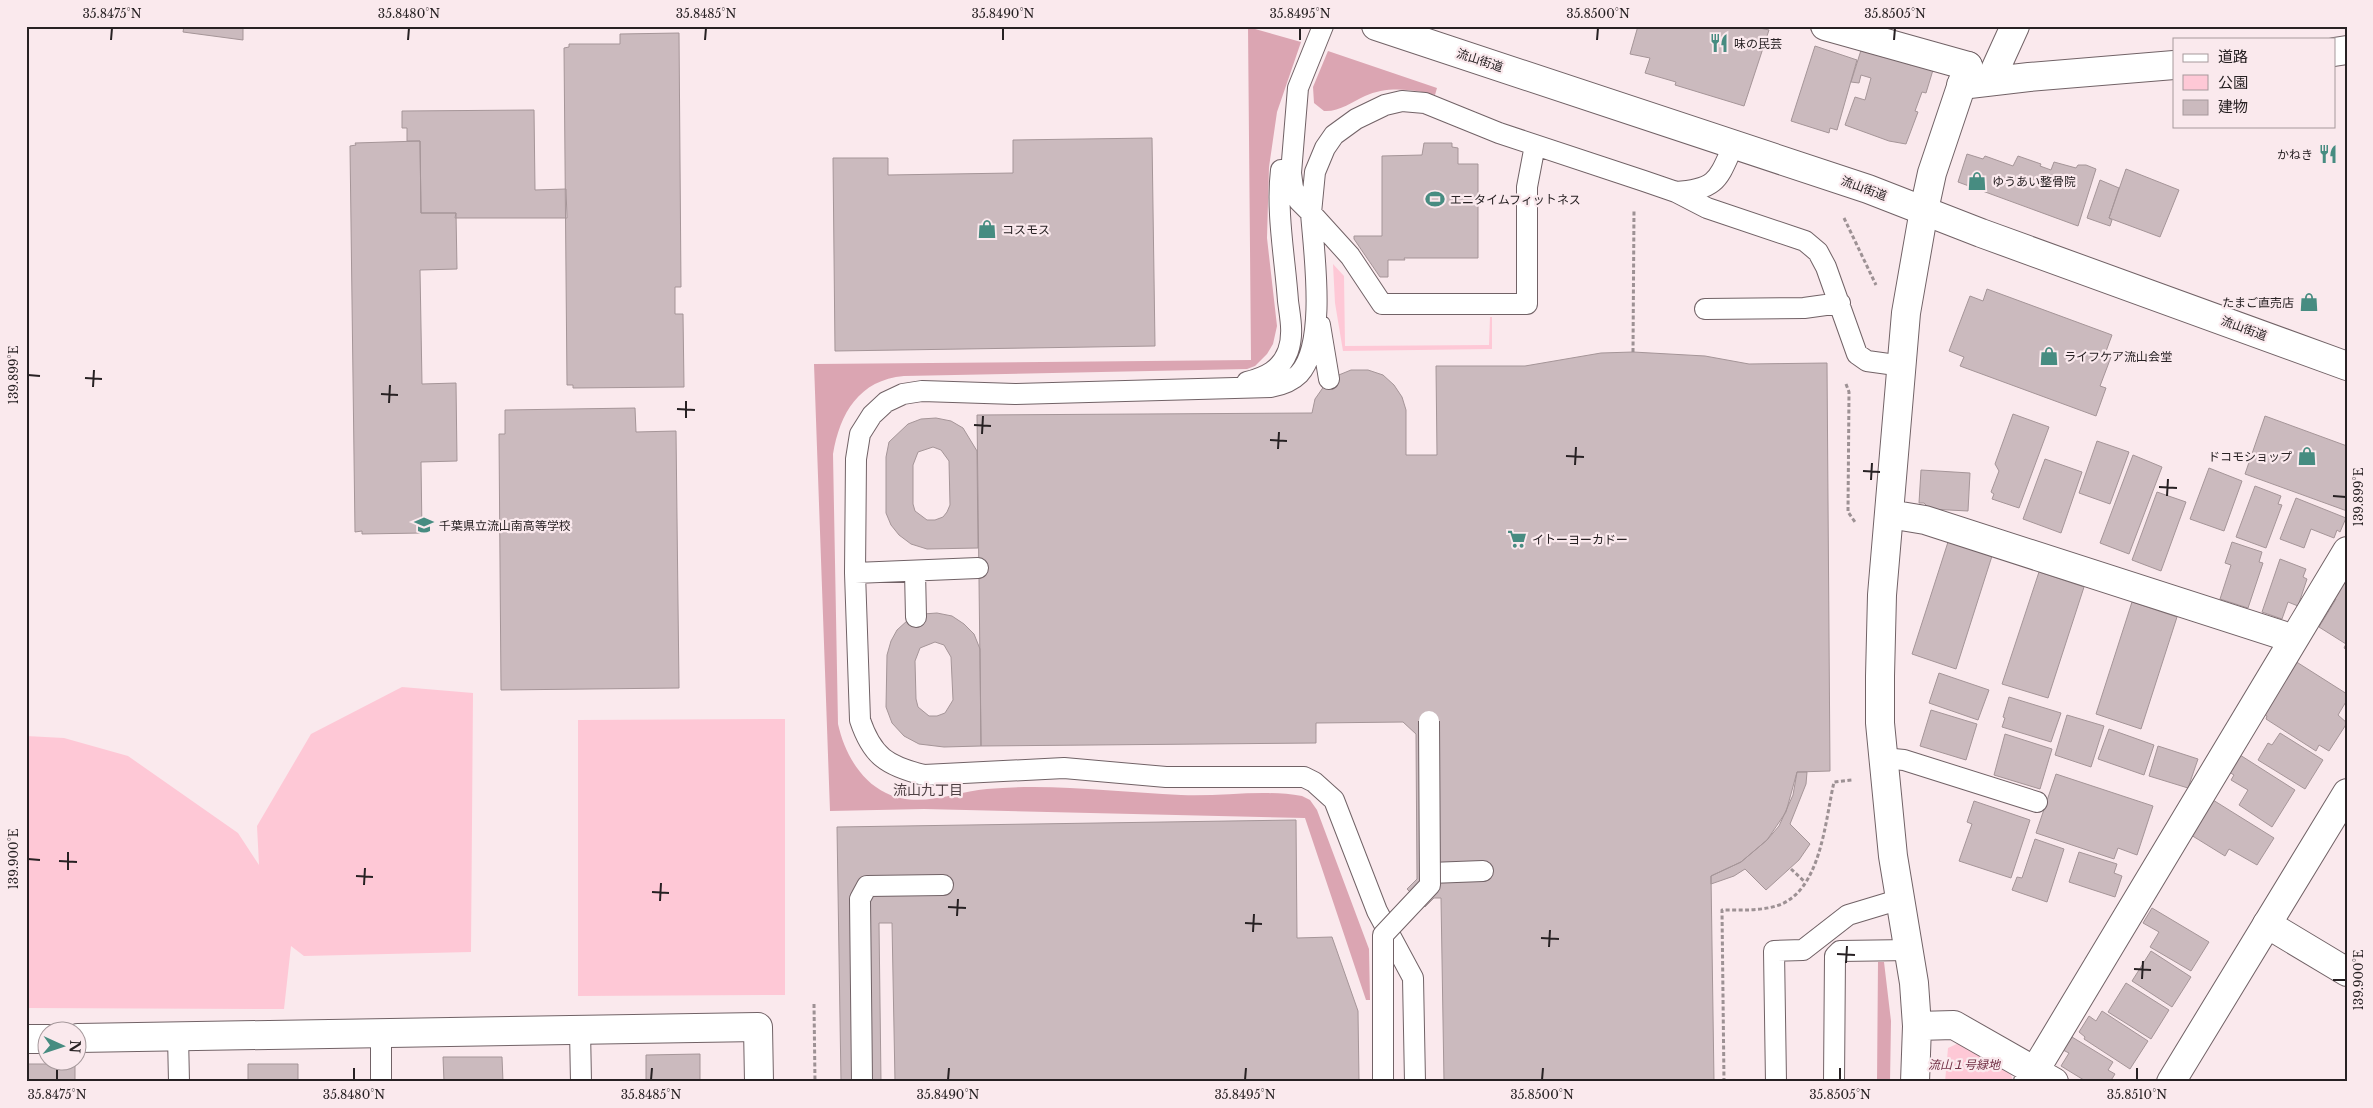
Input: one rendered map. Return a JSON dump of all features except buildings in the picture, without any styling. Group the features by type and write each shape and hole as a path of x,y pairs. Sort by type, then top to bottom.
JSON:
{"street":[{"name":"流山街道","path":"1376,26 1734,144 1924,210 1981,233 2347,366"},
{"path":"1825,26 1973,77 2173,65"},
{"path":"1915,1082 1917,1026 1910,950 1893,856 1883,758 1880,704 1881,604 1906,313 1932,173 1973,77 2015,26"},
{"path":"1890,514 1925,520 2294,638"},
{"path":"1917,1026 1954,1025 2039,1078 2294,638 2347,551"},
{"path":"2171,1082 2347,793"},
{"path":"2267,924 2347,972"},
{"path":"88,1038 758,1027 759,1082"}],"lane":[{"path":"1229,387 1265,377 1278,367 1288,350 1292,329 1280,183 1288,131 1298,88 1322,26"},
{"path":"1298,88 1291,173 1292,188 1299,201 1350,256 1382,304 1527,304 1527,186 1535,145"},
{"path":"1330,379 1317,306 1312,213 1315,172 1325,148 1334,135 1345,126 1385,105 1402,101 1425,103 1499,133 1676,192 1707,208 1804,241 1818,252 1826,267 1857,354 1867,361 1902,366"},
{"path":"1676,192 1706,188 1719,176 1734,144"},
{"path":"1705,309 1804,308 1840,303"},
{"path":"1317,306 1309,357 1299,374 1286,384 1272,387 1015,394 922,392 903,394 886,402 872,414 860,434 856,459 855,573 860,720 867,741 880,758 901,770 924,775 1064,768 1166,777 1304,777 1314,782 1334,800 1376,911 1413,978 1415,1082"},
{"path":"855,573 978,568"},
{"path":"915,571 916,617"},
{"path":"1384,1082 1383,935 1430,884 1429,721"},
{"path":"1883,758 1904,760 2037,802"},
{"path":"1430,873 1483,871"},
{"path":"862,1082 860,899 867,886 943,885"},
{"path":"1776,1082 1774,952 1803,950 1848,915 1901,899"},
{"path":"1834,1082 1835,956 1840,951 1910,950"},
{"path":"580,1030 581,1082"},
{"path":"380,1033 381,1082"},
{"path":"178,1036 180,1082"}],"path":[{"path":"1633,352 1634,200"},
{"path":"1844,218 1879,290"},
{"path":"1844,375 1850,392 1848,512 1858,525"},
{"path":"1724,1082 1722,910 1754,910 1778,905 1798,894 1815,868 1834,782 1858,780"},
{"path":"1791,869 1805,882"},
{"path":"814,1004 815,1082"}],"green space":[{"path":"1333,264 1344,276 1345,346 1489,345 1490,317 1492,317 1492,349 1343,351 1335,303"},
{"path":"402,687 473,693 471,952 304,956 291,946 284,1009 29,1008 26,1005 26,736 64,738 128,756 238,833 259,865 257,826 311,734"},
{"path":"785,719 785,995 578,996 578,720"},
{"name":"流山１号緑地","path":"1961,1042 2010,1070 2013,1082 1945,1082 1948,1048"}],"shaded area":[{"path":"1248,27 1301,42 1277,112 1269,167 1267,238 1277,326 1273,344 1267,354 1255,366 1247,369 904,376 875,384 864,392 854,401 847,412 836,439 833,454 838,724 844,744 861,773 876,787 898,798 924,800 987,789 1035,787 1181,795 1272,793 1302,796 1310,800 1317,810 1369,949 1370,1000 1366,1000 1305,818 924,809 830,811 814,364 1251,360"},
{"path":"1328,51 1437,88 1435,95 1409,90 1382,91 1365,96 1340,108 1324,111 1314,103 1313,87"},
{"path":"1878,962 1884,962 1891,1021 1890,1082 1877,1082"}],"place":[{"name":"味の民芸","path":"1719,43"},
{"name":"かねき","path":"2328,154"},
{"name":"ゆうあい整骨院","path":"1977,181"},
{"name":"エニタイムフィットネス","path":"1435,199"},
{"name":"コスモス","path":"987,229"},
{"name":"たまご直売店","path":"2309,302"},
{"name":"ライフケア流山会堂","path":"2049,356"},
{"name":"ドコモショップ","path":"2307,456"},
{"name":"千葉県立流山南高等学校","path":"424,525"},
{"name":"イトーヨーカドー","path":"1517,539"}],"district":[{"name":"流山九丁目","path":"928,790"}]}
